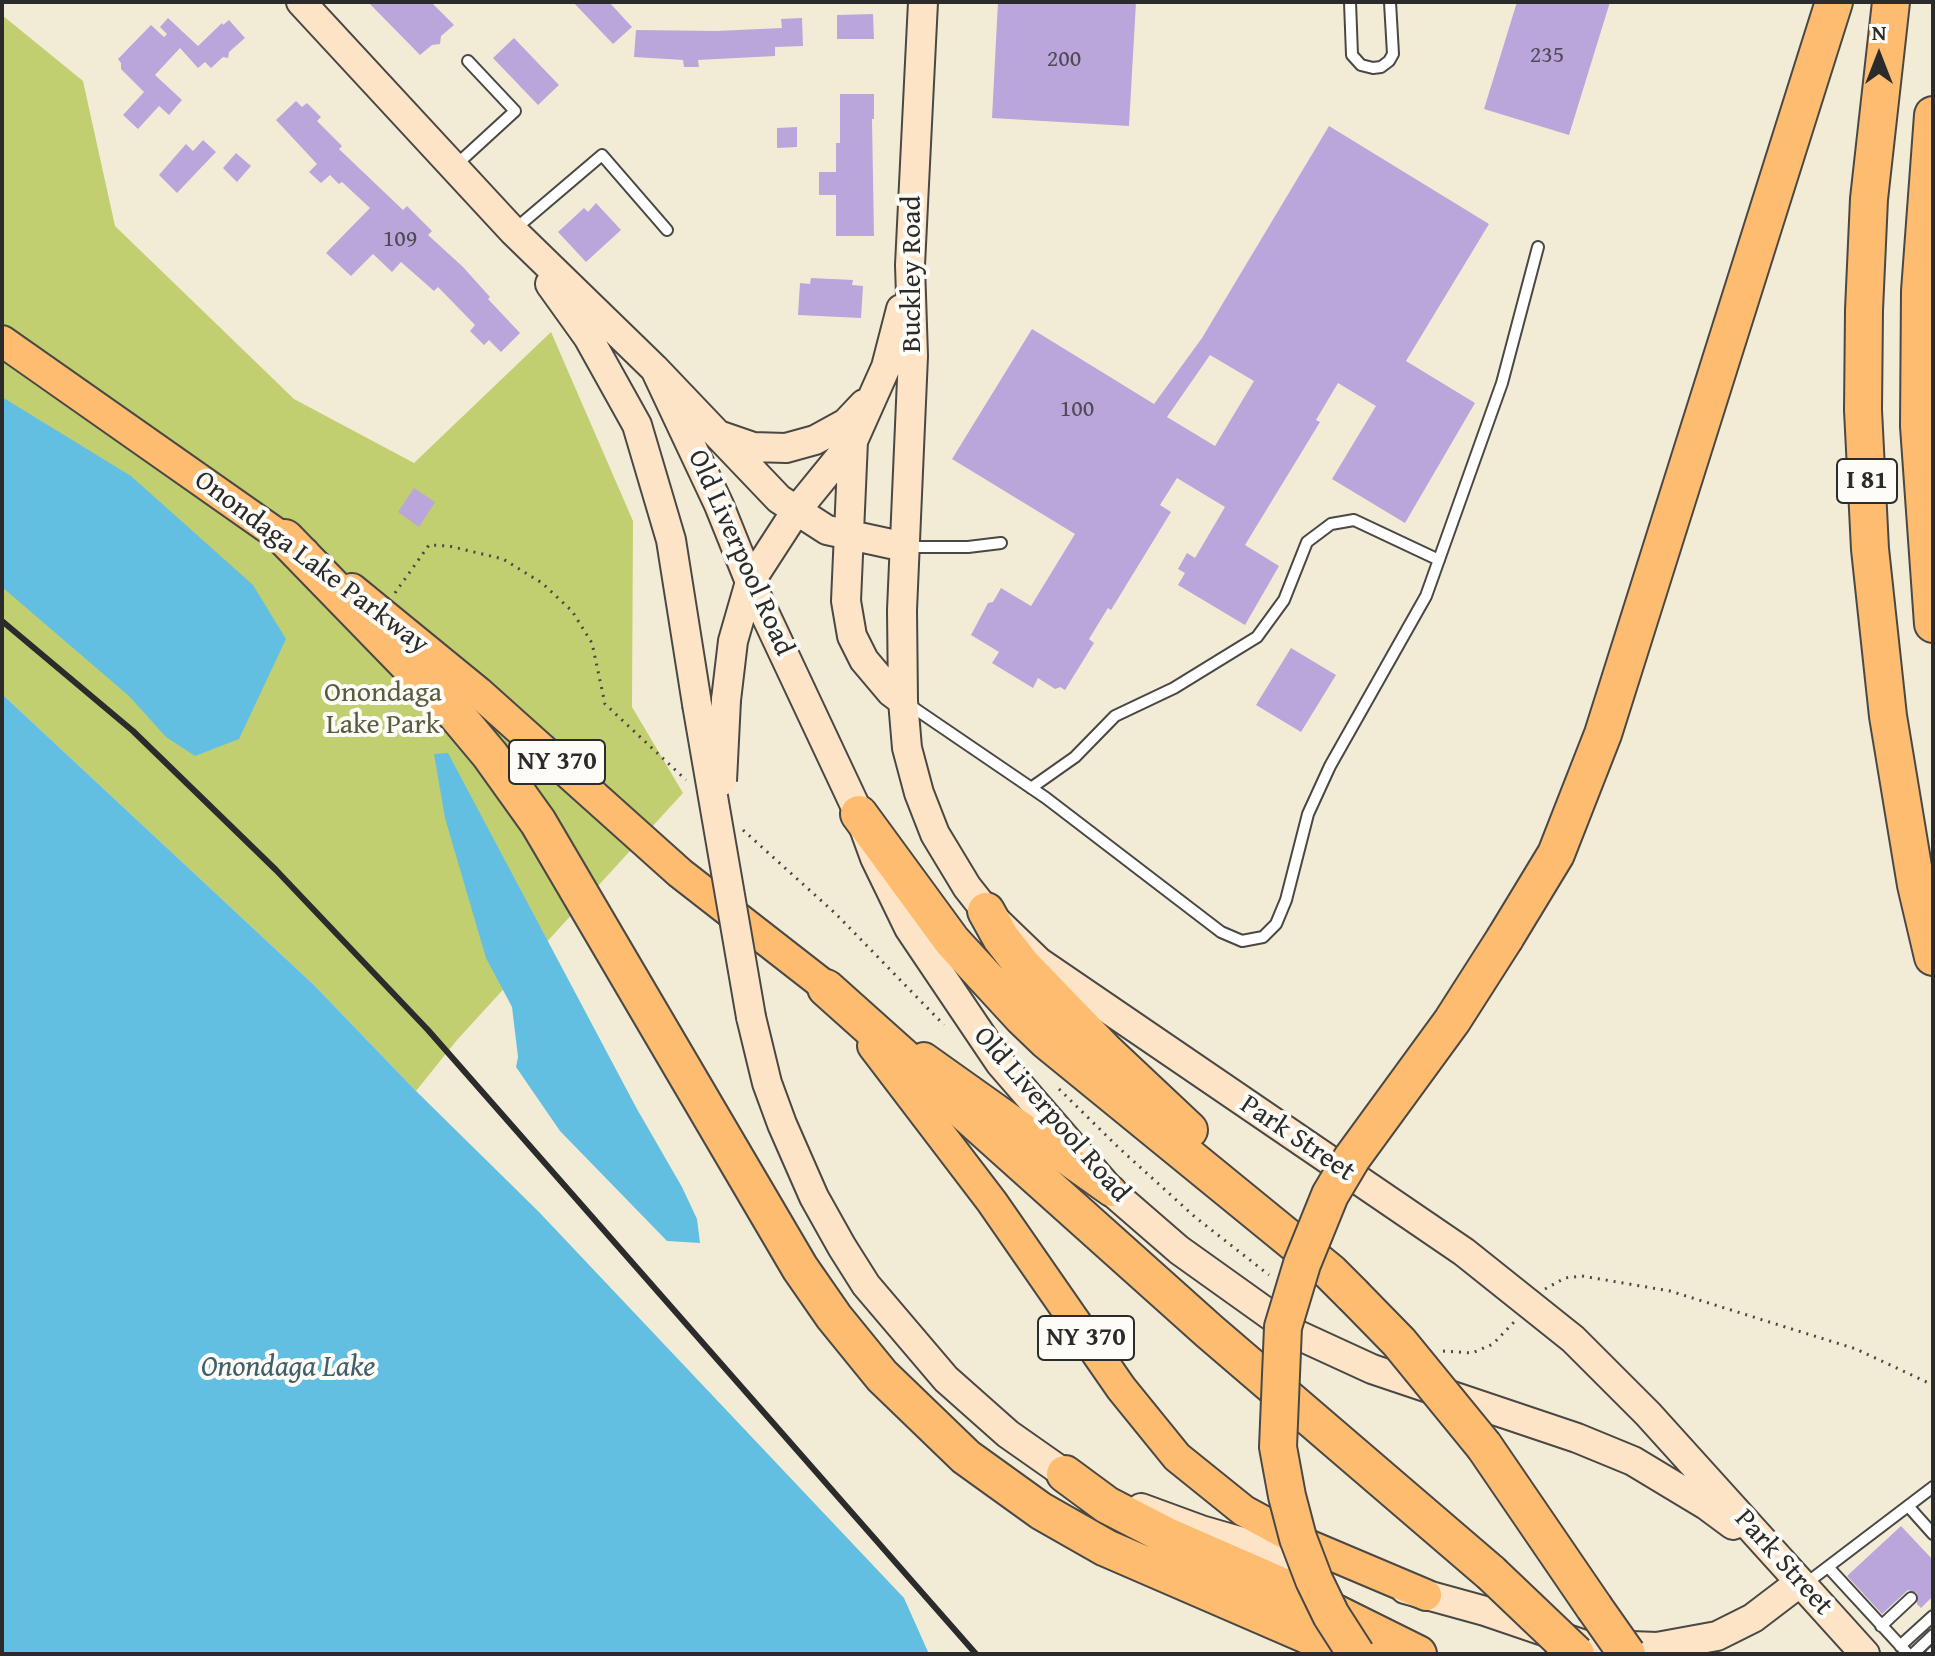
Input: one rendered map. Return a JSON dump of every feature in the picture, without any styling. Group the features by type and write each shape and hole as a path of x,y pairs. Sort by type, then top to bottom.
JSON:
{"highway":[{"path":"1353,1654 1314,1580 1287,1496 1278,1447 1283,1327 1302,1264 1330,1195 1352,1158 1452,1021 1556,854 1603,734 1834,2"},
{"name":"I 81","path":"1891,2 1869,199 1863,410 1870,549 1888,716 1916,885 1933,957"},
{"name":"I 81","path":"1933,115 1920,291 1919,426 1933,624"},
{"path":"285,538 454,712 490,755 538,822 800,1268 834,1317 882,1376 966,1457 1041,1511 1106,1548 1353,1654"},
{"path":"859,814 952,941 1030,1025 1330,1272 1399,1342 1484,1446 1627,1654"},
{"path":"986,911 1001,938 1022,965 1104,1050 1314,1247 1353,1295"},
{"path":"826,988 1209,1331 1578,1649"},
{"path":"1065,1474 1107,1505 1167,1536 1277,1584 1418,1654"}],"main road":[{"name":"Old Liverpool Road","path":"301,2 513,231 655,369 779,499 827,530 905,547"},
{"name":"Buckley Road","path":"905,547 913,356 910,265 923,2"},
{"path":"513,231 588,337 637,425 671,540 751,1017 767,1083 814,1197 866,1285 946,1379 1008,1434 1065,1474 1119,1499 1201,1530 1426,1595"},
{"path":"720,830 726,700 733,641 750,582 796,511 853,441 886,367 910,265"},
{"name":"Onondaga Lake Parkway","path":"2,341 285,538 394,622 478,692 680,873 826,988"},
{"name":"Old Liverpool Road","path":"655,369 909,928 1000,1063 1111,1191 1179,1250 1298,1335 1372,1369 1577,1438 1633,1461 1706,1505 1801,1585"},
{"path":"716,433 753,447 786,448 815,440 846,423 875,391"},
{"path":"853,441 846,601 852,636 864,660 891,692 903,701"},
{"name":"Park Street","path":"905,547 902,610 907,748 919,793 935,834 967,887 986,911 1039,962 1464,1252 1573,1339 1648,1414 1865,1654"},
{"name":"NY 370","path":"826,988 1111,1191"},
{"name":"NY 370","path":"826,988 899,1078 992,1202 1121,1388 1177,1457 1244,1511 1291,1537 1426,1595 1485,1611 1578,1649 1611,1654"},
{"name":"NY 370","path":"1578,1649 1657,1647 1698,1641 1753,1618 1801,1585"}],"lane":[{"path":"1350,2 1352,55 1361,65 1373,68 1381,67 1393,54 1390,2"},
{"path":"454,168 515,111 468,61"},
{"path":"513,231 602,155 667,230"},
{"path":"903,701 1031,788 1221,932 1242,941 1263,937 1276,924 1286,900 1308,814 1330,766 1426,596 1502,383 1538,247"},
{"path":"1031,788 1075,757 1115,716 1174,688 1257,637 1284,600 1307,542 1331,524 1354,520 1439,560"},
{"path":"905,547 968,547 1001,543"},
{"path":"1801,1585 1933,1487"},
{"path":"1908,1506 1933,1534"},
{"path":"1828,1567 1907,1651"},
{"path":"1881,1626 1911,1598"},
{"path":"1907,1651 1933,1616"},
{"path":"1907,1651 1933,1635"}],"green space":[{"name":"Onondaga Lake Park","path":"2,15 83,81 115,226 294,399 414,463 551,332 633,521 632,707 683,793 457,1040 416,1091 314,985 2,694"}],"water":[{"path":"2,397 131,476 253,585 286,639 239,739 195,756 166,737 129,696 2,587"},
{"name":"Onondaga Lake","path":"2,694 314,985 539,1212 904,1598 929,1654 2,1654"},
{"path":"448,753 637,1109 682,1187 697,1219 700,1243 667,1241 560,1131 516,1067 518,1057 512,1007 486,958 445,818 434,754"}],"building":[{"path":"368,2 431,2 454,25 441,36 440,44 432,45 420,55"},
{"path":"573,2 609,2 632,27 613,44"},
{"path":"998,2 1136,2 1129,126 992,118"},
{"path":"1517,2 1610,2 1569,135 1484,109"},
{"path":"873,14 874,39 837,39 837,15"},
{"path":"168,18 198,46 229,20 245,38 229,52 228,58 223,57 211,68 205,62 198,68 180,48 155,75 182,100 169,115 159,106 138,129 123,115 144,92 121,69 118,59 151,25 164,37 167,34 160,27"},
{"path":"802,18 803,46 775,47 775,56 698,60 699,67 684,67 683,60 634,57 636,30 782,28 781,19"},
{"path":"514,38 559,85 538,105 493,58"},
{"path":"840,94 874,94 874,236 836,236 836,195 819,195 819,172 836,172 836,143 840,143"},
{"path":"296,101 302,107 307,103 321,117 317,121 342,146 339,149 403,210 407,206 432,231 428,235 463,267 520,333 501,352 489,340 484,345 470,331 475,325 438,287 434,291 401,262 392,272 373,254 351,276 326,253 370,208 342,182 339,184 330,175 321,183 309,172 317,164 276,120"},
{"path":"1329,126 1489,224 1406,361 1475,403 1405,523 1332,479 1376,406 1338,383 1316,420 1320,422 1245,545 1279,566 1245,625 1178,585 1185,573 1178,569 1187,553 1195,558 1225,507 1177,478 1160,505 1171,512 1111,610 1108,608 1089,639 1094,643 1065,690 1060,687 1055,689 1038,678 1033,688 992,663 999,652 971,635 988,603 993,602 1001,588 1031,606 1075,534 952,459 1032,329 1154,404 1202,338","holes":["1210,355 1254,381 1215,446 1167,417"]},
{"path":"797,127 797,147 777,148 777,128"},
{"path":"203,140 216,152 177,193 159,175 186,144 193,151"},
{"path":"236,153 251,166 237,182 223,168"},
{"path":"596,203 621,230 586,262 558,232 584,208 588,212"},
{"path":"811,278 853,280 852,285 863,286 861,318 798,315 800,283 810,284"},
{"path":"414,488 435,502 419,527 398,512"},
{"path":"1291,648 1336,675 1301,732 1256,705"},
{"path":"1901,1526 1933,1560 1933,1596 1921,1608 1917,1604 1917,1593 1908,1590 1882,1614 1847,1576"}],"railway":[{"path":"2,621 133,731 276,870 428,1030 976,1654"}]}
